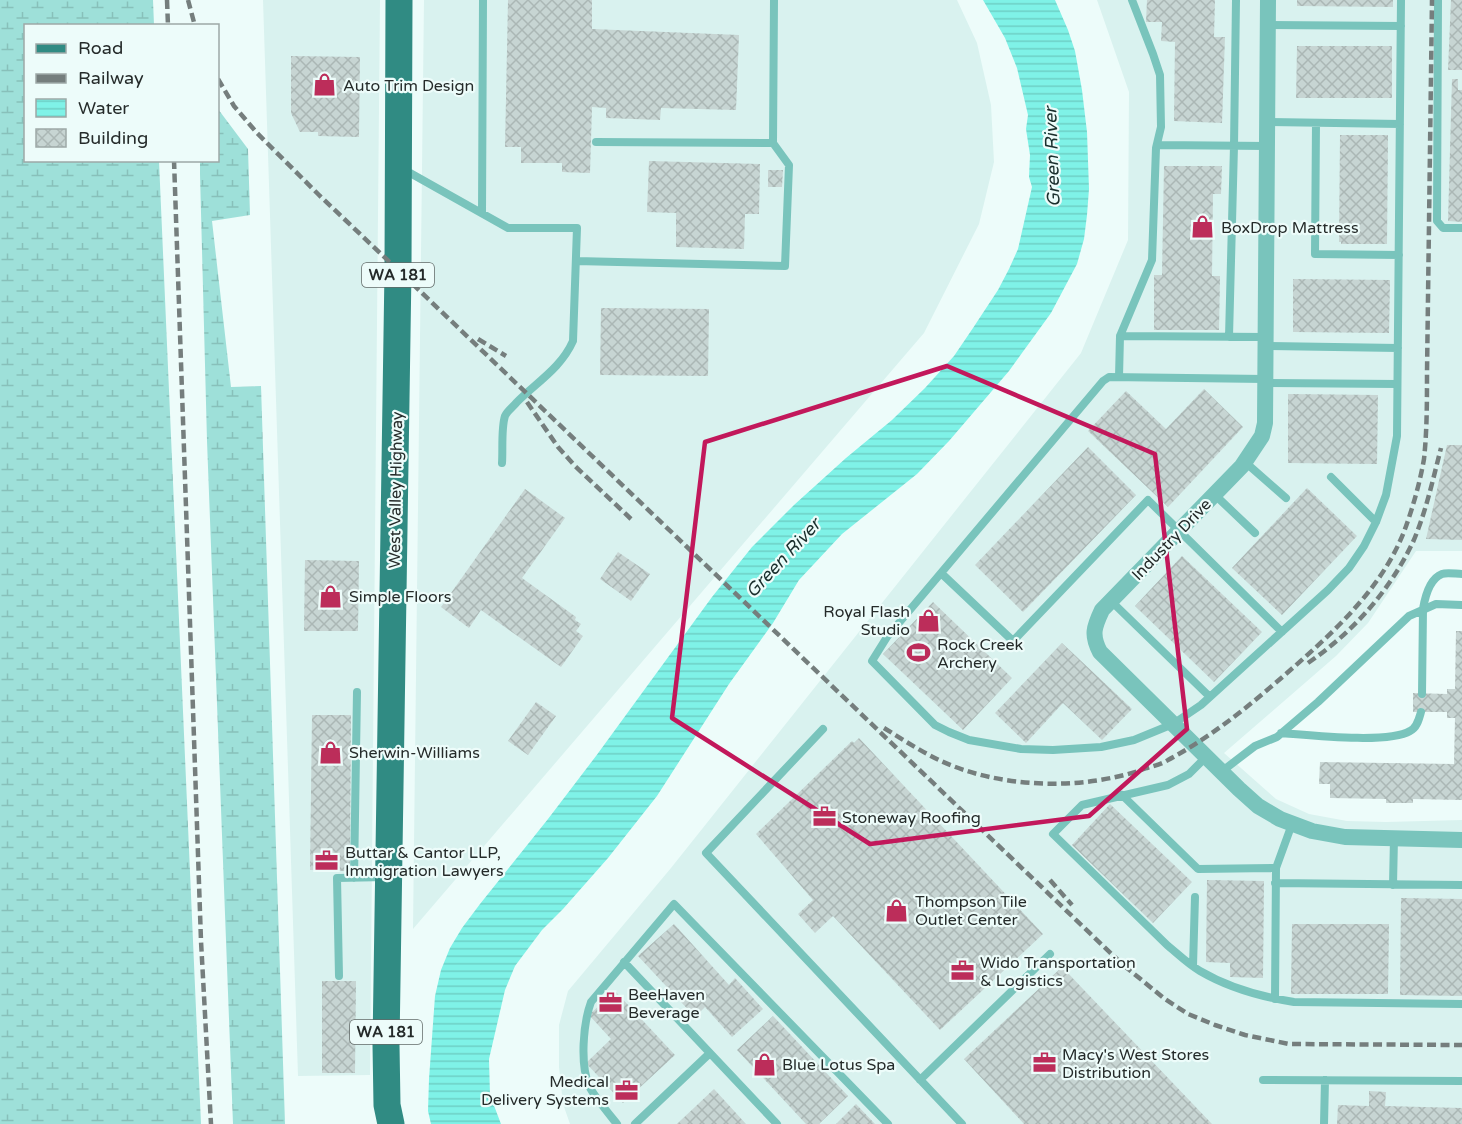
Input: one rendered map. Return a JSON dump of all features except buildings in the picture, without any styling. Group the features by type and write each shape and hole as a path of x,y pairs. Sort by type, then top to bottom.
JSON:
{"main road":[{"name":"West Valley Highway","path":"391,1124 387,1105 386,1045 398,270 399,0"}],"street":[{"name":"Industry Drive","path":"1268,0 1265,423 1262,436 1245,462 1215,495 1102,610 1096,622 1095,642 1100,652 1221,772 1258,806 1280,819 1312,831 1345,837 1462,840"}],"lane":[{"path":"482,213 483,0"},
{"path":"576,261 785,266 789,165 773,143 774,0"},
{"path":"1119,377 1120,336 1152,260 1157,145 1161,127 1160,75 1132,0"},
{"path":"1229,337 1236,0"},
{"path":"1397,384 1109,377 1103,381 887,637 872,662 935,725 969,740 1021,749 1101,747 1134,740 1173,724 1201,705 1328,590 1349,568 1364,546 1386,495 1397,436 1401,0"},
{"path":"1438,0 1437,221 1443,228 1462,228"},
{"path":"1268,25 1401,26"},
{"path":"1267,122 1400,124"},
{"path":"1316,123 1315,254 1399,255"},
{"path":"596,142 773,143"},
{"path":"1157,145 1267,146"},
{"path":"399,166 508,228 577,228 573,341 568,353 551,372 505,414 502,463"},
{"path":"1120,336 1229,337 1398,348"},
{"path":"1245,462 1286,498"},
{"path":"1332,477 1376,522"},
{"path":"1215,495 1255,533"},
{"path":"941,573 1013,641 1148,500 1282,632"},
{"path":"1422,694 1426,595 1433,581 1442,574 1462,574"},
{"path":"1111,601 1210,698"},
{"path":"1221,772 1255,746 1281,734 1409,616 1436,604 1462,604"},
{"path":"354,878 357,692"},
{"path":"1281,734 1373,738 1400,735 1415,727 1421,712"},
{"path":"823,729 706,853 962,1124"},
{"path":"1206,757 1190,774 1168,784 1082,804 1053,834 1167,945 1193,966 1213,978 1275,999 1294,1002 1462,1004"},
{"path":"1122,795 1198,869 1276,868"},
{"path":"1275,999 1276,868 1292,824"},
{"path":"1393,885 1394,838"},
{"path":"339,976 337,878 389,877"},
{"path":"1275,884 1462,885"},
{"path":"1193,966 1195,897"},
{"path":"616,1124 589,1086 584,1063 586,1022 591,1002 674,904 888,1124"},
{"path":"920,1080 1050,954"},
{"path":"624,962 777,1124"},
{"path":"635,1124 710,1053"},
{"path":"1263,1080 1462,1081"},
{"path":"1324,1124 1325,1080"}],"highlighted area":[{"path":"947,366 1155,454 1187,729 1089,816 870,844 672,718 705,442"}],"shaded area":[{"path":"263,0 380,0 370,1075 298,1076"},
{"path":"424,0 957,0 977,43 991,105 994,162 979,224 924,333 413,929"},
{"path":"1097,0 1462,0 1462,551 1416,551 1368,623 1336,656 1224,753 1276,799 1309,814 1347,821 1462,820 1462,1124 570,1124 563,1104 559,1067 559,1025 568,991 671,868 1081,353 1128,240 1129,92"}],"green space":[{"path":"0,0 153,0 154,24 24,24 24,162 159,162 201,1124 0,1124"},
{"path":"219,110 248,149 250,215 212,221 231,387 261,386 285,1124 233,1124 207,441 200,162 219,162"}],"water":[{"name":"Green River","path":"983,0 1055,0 1068,30 1075,51 1087,132 1089,189 1084,239 1077,264 1051,313 1009,371 949,441 917,474 842,534 799,580 773,623 729,684 657,796 608,858 542,930 515,966 505,990 489,1059 490,1095 501,1124 431,1124 428,1111 429,1079 435,996 441,970 462,928 596,756 712,597 752,547 794,505 892,420 925,388 954,356 998,290 1009,269 1018,249 1032,187 1029,177 1030,155 1026,129 1028,115 1017,68 1005,38"}],"railway":[{"path":"167,0 168,24"},
{"path":"188,0 194,24"},
{"path":"884,728 918,749 963,770 1015,781 1042,783 1096,781 1155,766 1202,740 1234,717 1328,636 1373,587 1385,569 1405,529 1424,459 1427,405 1432,0"},
{"path":"219,81 234,106 257,133 320,196 1122,964 1165,999 1188,1014 1215,1025 1245,1035 1289,1044 1462,1045"},
{"path":"174,162 201,941 211,1124"},
{"path":"478,339 506,356"},
{"path":"527,402 558,447 631,519"},
{"path":"1308,663 1355,624 1393,578 1418,531 1441,448"},
{"path":"1050,880 1072,905"}],"place":[{"name":"Auto Trim Design","path":"325,85"},
{"name":"BoxDrop Mattress","path":"1203,227"},
{"name":"Simple Floors","path":"331,596"},
{"name":"Royal Flash Studio","path":"928,620"},
{"name":"Rock Creek Archery","path":"919,653"},
{"name":"Sherwin-Williams","path":"331,752"},
{"name":"Stoneway Roofing","path":"824,817"},
{"name":"Buttar & Cantor LLP, Immigration Lawyers","path":"327,861"},
{"name":"Thompson Tile Outlet Center","path":"897,910"},
{"name":"Wido Transportation & Logistics","path":"962,971"},
{"name":"BeeHaven Beverage","path":"610,1003"},
{"name":"Macy's West Stores Distribution","path":"1044,1063"},
{"name":"Blue Lotus Spa","path":"764,1064"},
{"name":"Medical Delivery Systems","path":"627,1090"}]}
